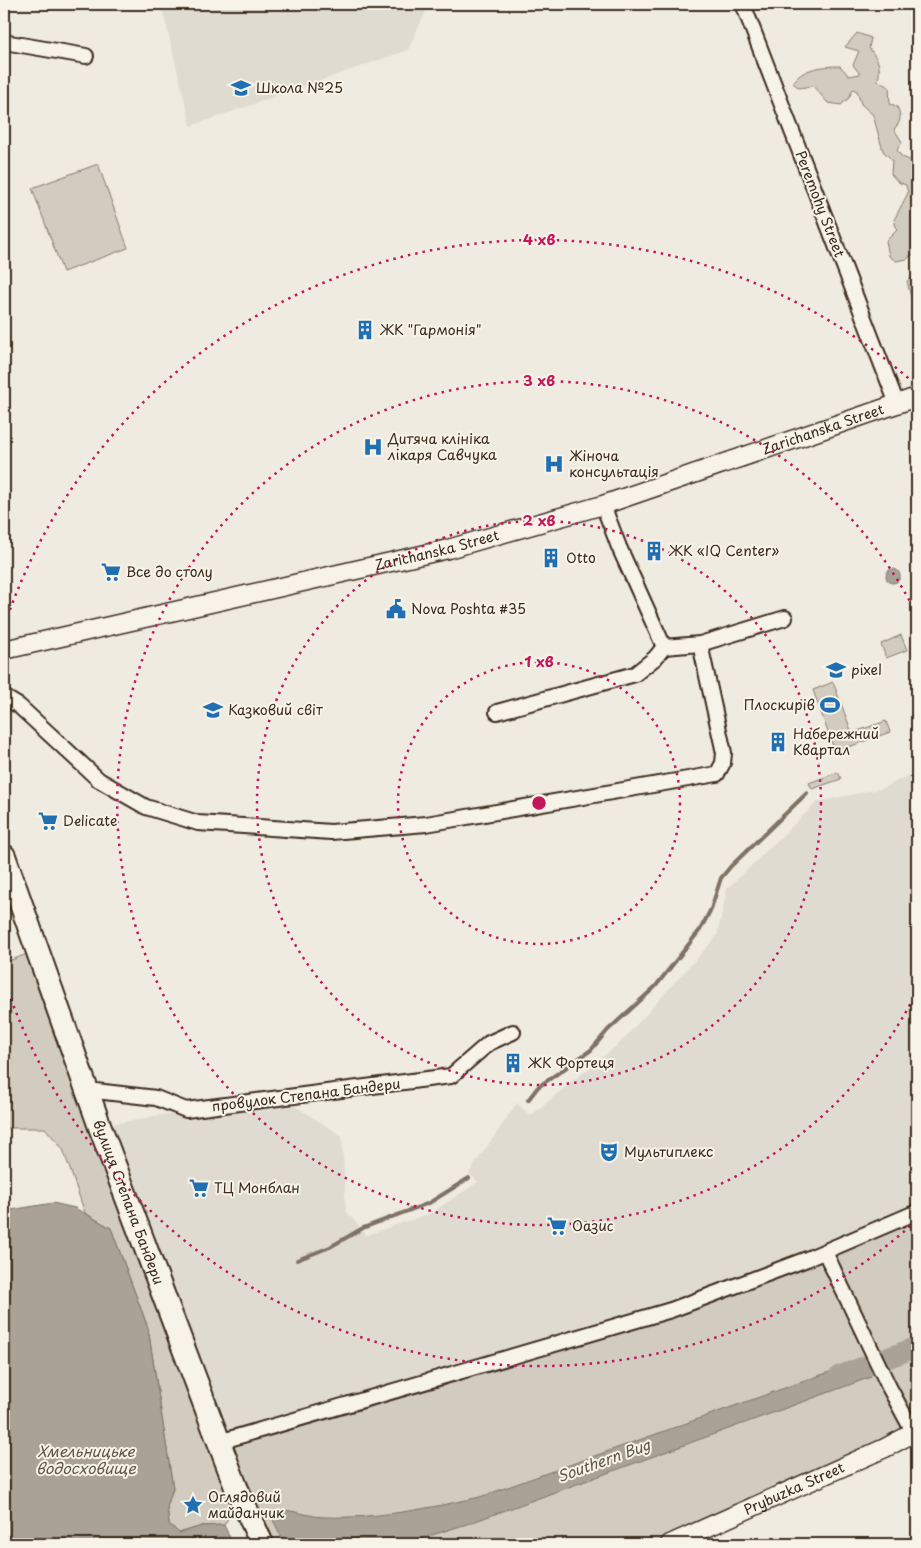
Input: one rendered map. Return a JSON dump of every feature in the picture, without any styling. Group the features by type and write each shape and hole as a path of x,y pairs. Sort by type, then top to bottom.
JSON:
{"main road":[{"name":"вулиця Степана Бандери","path":"4,856 87,1090 242,1502 262,1544"}],"street":[{"name":"Peremohy Street","path":"743,4 897,404"},
{"path":"4,42 86,56"},
{"name":"Zarichanska Street","path":"4,650 448,549 603,505 917,397"},
{"path":"603,505 618,546 664,647"},
{"path":"497,712 635,674 655,658 664,647 700,644 785,618"},
{"path":"4,697 19,706 99,780 146,807 198,823 332,832 426,824 717,774 723,763 724,753 700,644"},
{"name":"провулок Степана Бандери","path":"87,1090 156,1098 186,1110 451,1076 489,1043 513,1032"},
{"path":"219,1442 671,1310 825,1252 917,1212"},
{"path":"825,1252 889,1387 916,1434"},
{"name":"Prybuzka Street","path":"670,1544 916,1434"}],"shaded area":[{"name":"Школа №25","path":"161,4 429,4 408,50 191,126"},
{"path":"857,33 871,38 869,48 878,63 878,81 889,87 890,104 897,106 900,121 894,129 902,142 897,150 902,157 917,163 917,227 913,232 917,242 917,251 907,259 896,261 889,256 886,241 897,230 894,220 908,193 906,185 898,182 891,174 892,160 883,151 873,115 861,104 857,91 853,89 849,98 841,105 828,103 813,86 799,88 793,83 807,71 820,67 840,66 849,76 860,74 853,65 859,51 845,47"},
{"path":"98,164 128,248 63,272 32,188"},
{"path":"917,275 917,303 912,302 907,281"},
{"path":"901,635 907,650 886,658 881,644"},
{"name":"Плоскирів","path":"833,682 852,733 886,721 890,732 835,752 813,690"},
{"path":"917,771 917,1207 823,1247 669,1305 223,1436 105,1125 163,1115 295,1106 342,1136 346,1211 367,1235 431,1213 478,1182 469,1173 517,1103 530,1116 621,1042 717,936 727,889 817,802 883,788"},
{"path":"838,772 841,779 812,789 809,783"},
{"path":"32,952 237,1504 224,1525 202,1526 179,1533 169,1524 167,1507 173,1488 148,1328 111,1228 85,1213 63,1149 45,1128 4,1128 4,963"},
{"path":"917,1218 917,1425 915,1426 831,1255"},
{"path":"822,1258 906,1430 835,1465 656,1544 268,1544 226,1445"}],"water":[{"path":"890,569 896,569 900,576 896,583 890,583 886,579 886,573"},
{"name":"Хмельницьке водосховище","path":"53,1203 75,1208 111,1228 148,1328 173,1488 167,1507 169,1524 179,1533 202,1526 224,1525 233,1544 4,1544 4,1211"},
{"path":"863,1360 871,1377 473,1522 404,1544 285,1544 269,1512 283,1510 318,1517 364,1516 423,1509 480,1497"}],"waterway":[{"path":"528,1100 538,1087 591,1050 608,1030 655,987 700,930 711,909 721,878 731,866 807,793"},
{"path":"297,1260 330,1247 363,1228 429,1203 469,1178"},
{"name":"Southern Bug","path":"839,1376 917,1347"}],"place":[{"name":"Школа №25","path":"241,88"},
{"name":"ЖК \"Гармонія\"","path":"365,330"},
{"name":"Дитяча клініка лікаря Савчука","path":"373,447"},
{"name":"Жіноча консультація","path":"554,464"},
{"name":"ЖК «IQ Center»","path":"654,551"},
{"name":"Otto","path":"551,558"},
{"name":"Все до столу","path":"111,572"},
{"name":"Nova Poshta #35","path":"396,609"},
{"name":"pixel","path":"836,670"},
{"name":"Плоскирів","path":"830,705"},
{"name":"Казковий світ","path":"213,710"},
{"name":"Набережний Квартал","path":"778,742"},
{"name":"Delicate","path":"48,821"},
{"name":"ЖК Фортеця","path":"513,1063"},
{"name":"Мультиплекс","path":"609,1152"},
{"name":"ТЦ Монблан","path":"199,1188"},
{"name":"Оазис","path":"557,1226"},
{"name":"Оглядовий майданчик","path":"193,1505"}]}
